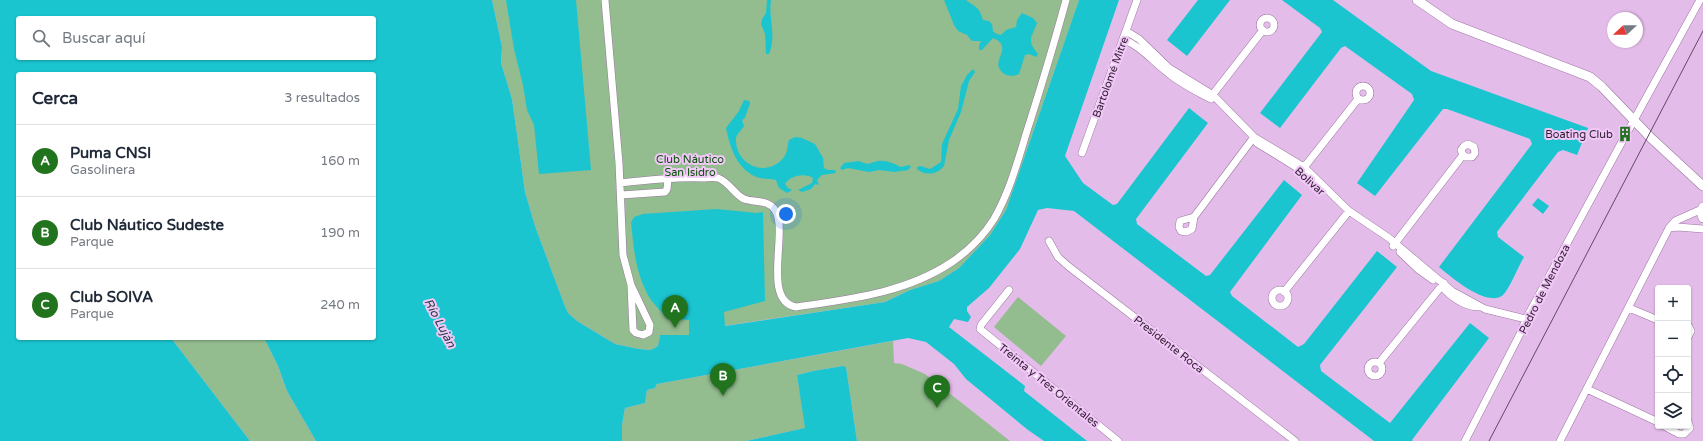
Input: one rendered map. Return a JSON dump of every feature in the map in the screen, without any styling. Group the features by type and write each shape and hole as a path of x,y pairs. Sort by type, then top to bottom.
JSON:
{"street":[{"path":"605,0 621,194 623,255 631,285 650,325 649,332 643,335 636,333 633,330 631,285"},
{"path":"620,183 668,179 718,178 726,183 742,198 766,203 774,209 779,221 777,265 780,290 784,302 789,306 796,307 873,295 904,285 928,275 952,262 976,241 989,226 1003,202 1035,105 1066,0"},
{"name":"Bartolomé Mitre","path":"1082,153 1137,0"},
{"path":"1417,0 1452,24 1590,77 1602,87 1633,121 1703,186"},
{"name":"Pedro de Mendoza","path":"1465,441 1521,332 1526,319 1700,0"},
{"path":"1212,97 1263,30"},
{"name":"Bolivar","path":"1126,31 1139,39 1179,82 1194,91 1212,97 1253,138 1303,169 1348,213 1395,245 1419,270 1480,307 1501,314 1526,319"},
{"name":"Bolivar","path":"1123,39 1143,50 1161,64"},
{"path":"1303,169 1358,99"},
{"path":"1191,220 1253,138"},
{"path":"1395,245 1463,155"},
{"path":"621,194 665,192 667,189 668,179"},
{"path":"1560,441 1669,228 1675,220 1703,212"},
{"path":"1284,292 1348,213"},
{"path":"1669,228 1678,226 1703,229"},
{"name":"Presidente Roca","path":"1050,241 1058,257 1068,266 1295,441"},
{"path":"1379,363 1442,285"},
{"name":"Treinta y Tres Orientales","path":"1009,290 981,325 980,329 1118,441"},
{"path":"1629,308 1655,319"},
{"path":"1587,389 1655,420"},
{"path":"1670,429 1679,434 1684,434 1689,429"}],"green space":[{"name":"Club Náutico San Isidro","path":"492,0 1079,0 1006,210 990,235 959,268 939,281 910,290 885,302 724,326 689,335 660,335 658,346 651,350 615,344 577,321 568,313 535,226 525,192 512,99 501,63 502,47"},
{"path":"1018,297 1066,336 1041,366 994,327"},
{"path":"173,340 265,340 278,366 287,391 316,441 250,441"},
{"path":"893,341 894,363 902,364 925,374 1010,441 857,441 846,367 843,366 797,375 806,428 746,441 622,441 622,425 625,408 645,403 647,390 655,388 657,384"}],"water":[{"name":"Río Luján","path":"0,0 492,0 502,47 501,63 512,99 525,192 535,226 568,313 577,321 615,344 651,350 658,346 660,335 689,335 689,320 666,318 651,300 644,287 636,260 631,222 634,217 643,214 716,209 757,213 763,212 765,301 724,312 725,326 885,302 910,290 939,281 959,268 990,235 1006,210 1079,0 1119,0 1065,156 1083,183 1113,205 1117,204 1189,108 1208,123 1136,219 1137,224 1206,276 1210,275 1284,180 1302,195 1230,292 1232,296 1298,347 1304,344 1377,251 1397,267 1320,365 1321,371 1390,423 1470,323 1489,338 1412,440 1413,441 1374,441 1074,211 1047,208 1038,210 1020,249 989,288 967,307 967,311 971,317 968,322 954,319 949,327 1025,386 1024,391 1087,441 1044,441 1028,430 966,379 954,364 926,342 908,338 657,384 655,388 647,390 645,403 625,408 622,425 622,441 316,441 287,391 278,366 265,340 376,340 376,72 16,72 16,340 173,340 250,441 0,441"},
{"path":"506,0 576,0 591,170 539,174 534,125 527,110 523,85 514,49"},
{"path":"767,0 771,0 772,40 769,54 766,54 765,34 761,24 766,13"},
{"path":"944,0 966,0 975,6 982,15 983,20 989,21 992,24 994,32 1001,35 1006,30 1016,27 1017,20 1022,13 1033,18 1037,23 1031,38 1031,42 1038,54 1036,57 1029,54 1025,55 1019,74 1011,76 1003,73 998,66 1002,50 1001,43 993,38 982,50 979,50 981,41 972,41 967,35 958,31"},
{"path":"1198,0 1230,0 1187,56 1167,40"},
{"path":"1282,0 1333,0 1431,71 1588,128 1577,155 1563,150 1558,152 1497,232 1498,237 1524,257 1503,295 1496,298 1488,298 1460,284 1439,267 1532,144 1530,139 1447,109 1443,109 1375,196 1357,183 1414,100 1412,94 1345,46 1341,48 1280,128 1260,113 1322,32 1320,28"},
{"path":"973,69 975,72 969,81 961,112 949,140 944,166 934,173 924,173 917,169 917,167 920,166 930,169 941,162 942,144 958,109 961,86 967,75"},
{"path":"744,100 749,101 750,103 745,118 742,120 744,126 737,135 736,139 737,148 746,162 761,168 777,164 784,157 787,151 789,140 795,137 802,138 815,144 823,158 824,168 828,170 835,170 836,173 822,175 817,180 819,185 815,184 811,189 802,192 798,190 812,183 813,178 802,175 794,177 785,184 792,190 787,193 779,188 776,180 760,178 752,175 736,158 726,128 739,111"},
{"path":"859,161 867,164 884,161 901,167 909,165 911,167 908,170 894,172 879,170 869,172 848,168 842,170 840,168 844,163"},
{"path":"1538,198 1549,206 1543,214 1532,205"},
{"path":"843,366 846,367 857,441 746,441 805,428 797,375"}],"tram line":[{"path":"1489,441 1703,31"}],"place":[{"name":"Boating Club","path":"1625,134"},
{"name":"Puma CNSI","path":"675,328"},
{"name":"Club Náutico Sudeste","path":"723,396"},
{"name":"Club SOIVA","path":"937,408"}]}
